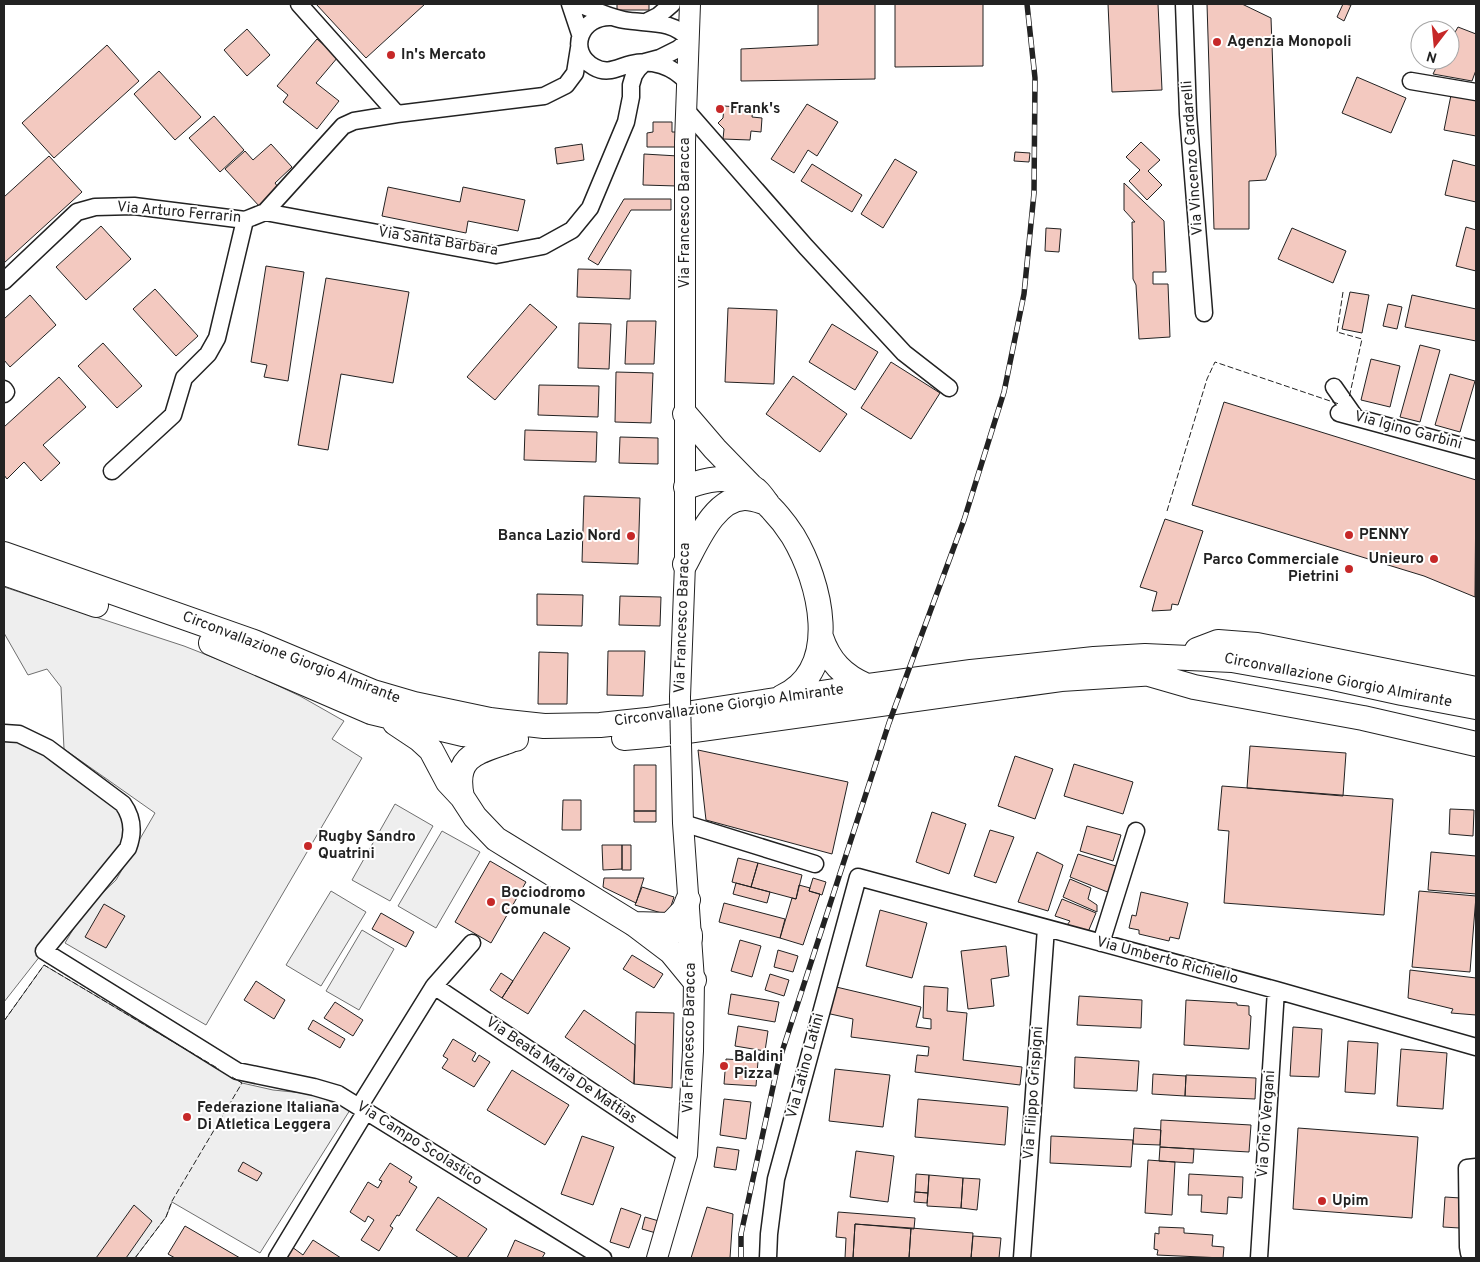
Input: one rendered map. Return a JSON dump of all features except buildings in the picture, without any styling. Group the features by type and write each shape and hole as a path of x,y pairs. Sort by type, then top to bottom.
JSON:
{"highway":[{"path":"685,414 715,449 743,492"},
{"path":"686,487 704,480 732,479 743,492 763,496 793,536 812,577 824,647 835,665 850,678 867,686"},
{"path":"685,564 714,516 724,505 743,492"},
{"name":"Circonvallazione Giorgio Almirante","path":"4,554 254,642 373,692 414,704 490,720 544,726 600,725 867,686 1057,662 1145,656 1232,660 1324,676 1476,707"},
{"name":"Circonvallazione Giorgio Almirante","path":"4,572 120,613 188,634 245,656 371,712 464,734 514,739 579,742 658,735 1052,680 1142,672 1200,673 1245,678 1308,688 1384,705 1476,721"},
{"path":"768,701 788,694 805,680 816,664 821,637"},
{"path":"1176,657 1218,642 1257,644 1476,689"},
{"path":"1142,672 1194,687 1363,718 1476,744"},
{"path":"371,712 395,722 420,739 431,750 448,782 462,797 475,817 496,839 634,924 684,946"},
{"path":"462,797 461,771 470,756 514,739"},
{"path":"670,925 684,910 688,900"},
{"path":"634,924 670,925 690,935 684,946 694,980"}],"main road":[{"name":"Via Francesco Baracca","path":"684,946 688,900 683,823 680,697 685,564 686,110 690,4"},
{"name":"Via Francesco Baracca","path":"657,1258 687,1155 693,1051 694,980"}],"street":[{"path":"299,4 397,114"},
{"path":"570,4 580,41 589,63 602,70 610,71 670,54 685,45 689,40 687,36 661,23 614,17 579,4"},
{"path":"648,21 658,16 672,4"},
{"name":"Via Vincenzo Cardarelli","path":"1184,4 1188,114 1204,313"},
{"path":"580,41 585,28 598,18 614,17"},
{"name":"Via Arturo Ferrarin","path":"4,281 77,212 95,207 134,206 245,220 265,212 343,126 354,121 397,114 510,102 544,96 566,85 575,72 580,41"},
{"path":"645,62 673,70 687,82"},
{"name":"Via Santa Barbara","path":"265,212 496,255 543,246 572,230 590,208 626,122 632,97 631,85 634,75 645,62"},
{"path":"1411,81 1476,92"},
{"path":"686,110 806,247 904,353 950,388"},
{"path":"112,471 173,416 184,378 208,354 217,338 245,220"},
{"name":"Via Igino Garbini","path":"1334,387 1347,415 1476,450"},
{"path":"4,390 6,392 4,394"},
{"name":"Via Campo Scolastico","path":"4,733 19,734 48,748 123,804 132,824 131,840 128,848 44,951 237,1071 338,1094 603,1258"},
{"path":"683,823 815,864"},
{"path":"1100,943 1136,831"},
{"name":"Via Umberto Richiello","path":"858,877 1276,990 1476,1047"},
{"name":"Via Latino Latini","path":"768,1258 776,1179 858,877"},
{"name":"Via Filippo Grispigni","path":"1022,1258 1046,928"},
{"path":"276,1258 434,986 472,943"},
{"name":"Via Beata Maria De Mattias","path":"434,986 687,1155"},
{"name":"Via Orio Vergani","path":"1259,1258 1276,990"},
{"path":"1476,1167 1467,1168 1468,1247 1469,1252 1476,1256"}],"shaded area":[{"path":"4,587 184,646 240,668 300,696 344,721 332,739 362,758 206,1025 65,943 84,911 116,880 155,813 64,749 61,687 47,669 28,675 4,633"},
{"path":"4,733 19,734 123,804 133,831 4,1002"},
{"path":"395,804 433,826 390,901 352,880"},
{"path":"442,831 480,852 436,928 398,906"},
{"path":"331,891 366,912 321,986 286,965"},
{"path":"362,930 394,949 359,1010 326,991"},
{"path":"44,965 242,1083 273,1090 313,1094 350,1110 260,1253 172,1202 166,1217 135,1258 4,1258 4,1021"}],"railway":[{"path":"741,1258 741,1234 778,1064 889,723 964,520 1004,392 1024,294 1034,193 1035,78 1027,4"}],"fence":[{"path":"1343,292 1337,332 1362,339 1349,398"},
{"path":"1167,511 1207,379 1215,362 1339,404"},
{"path":"4,1021 44,965 219,1069"},
{"path":"135,1258 166,1217 172,1201 242,1083 232,1077"}],"place":[{"name":"Agenzia Monopoli","path":"1217,42"},
{"name":"In's Mercato","path":"391,55"},
{"name":"Frank's","path":"720,109"},
{"name":"PENNY","path":"1349,535"},
{"name":"Banca Lazio Nord","path":"631,536"},
{"name":"Unieuro","path":"1434,559"},
{"name":"Parco Commerciale Pietrini","path":"1349,569"},
{"name":"Rugby Sandro Quatrini","path":"308,846"},
{"name":"Bociodromo Comunale","path":"491,902"},
{"name":"Baldini Pizza","path":"724,1066"},
{"name":"Federazione Italiana Di Atletica Leggera","path":"187,1117"},
{"name":"Upim","path":"1322,1201"}]}
